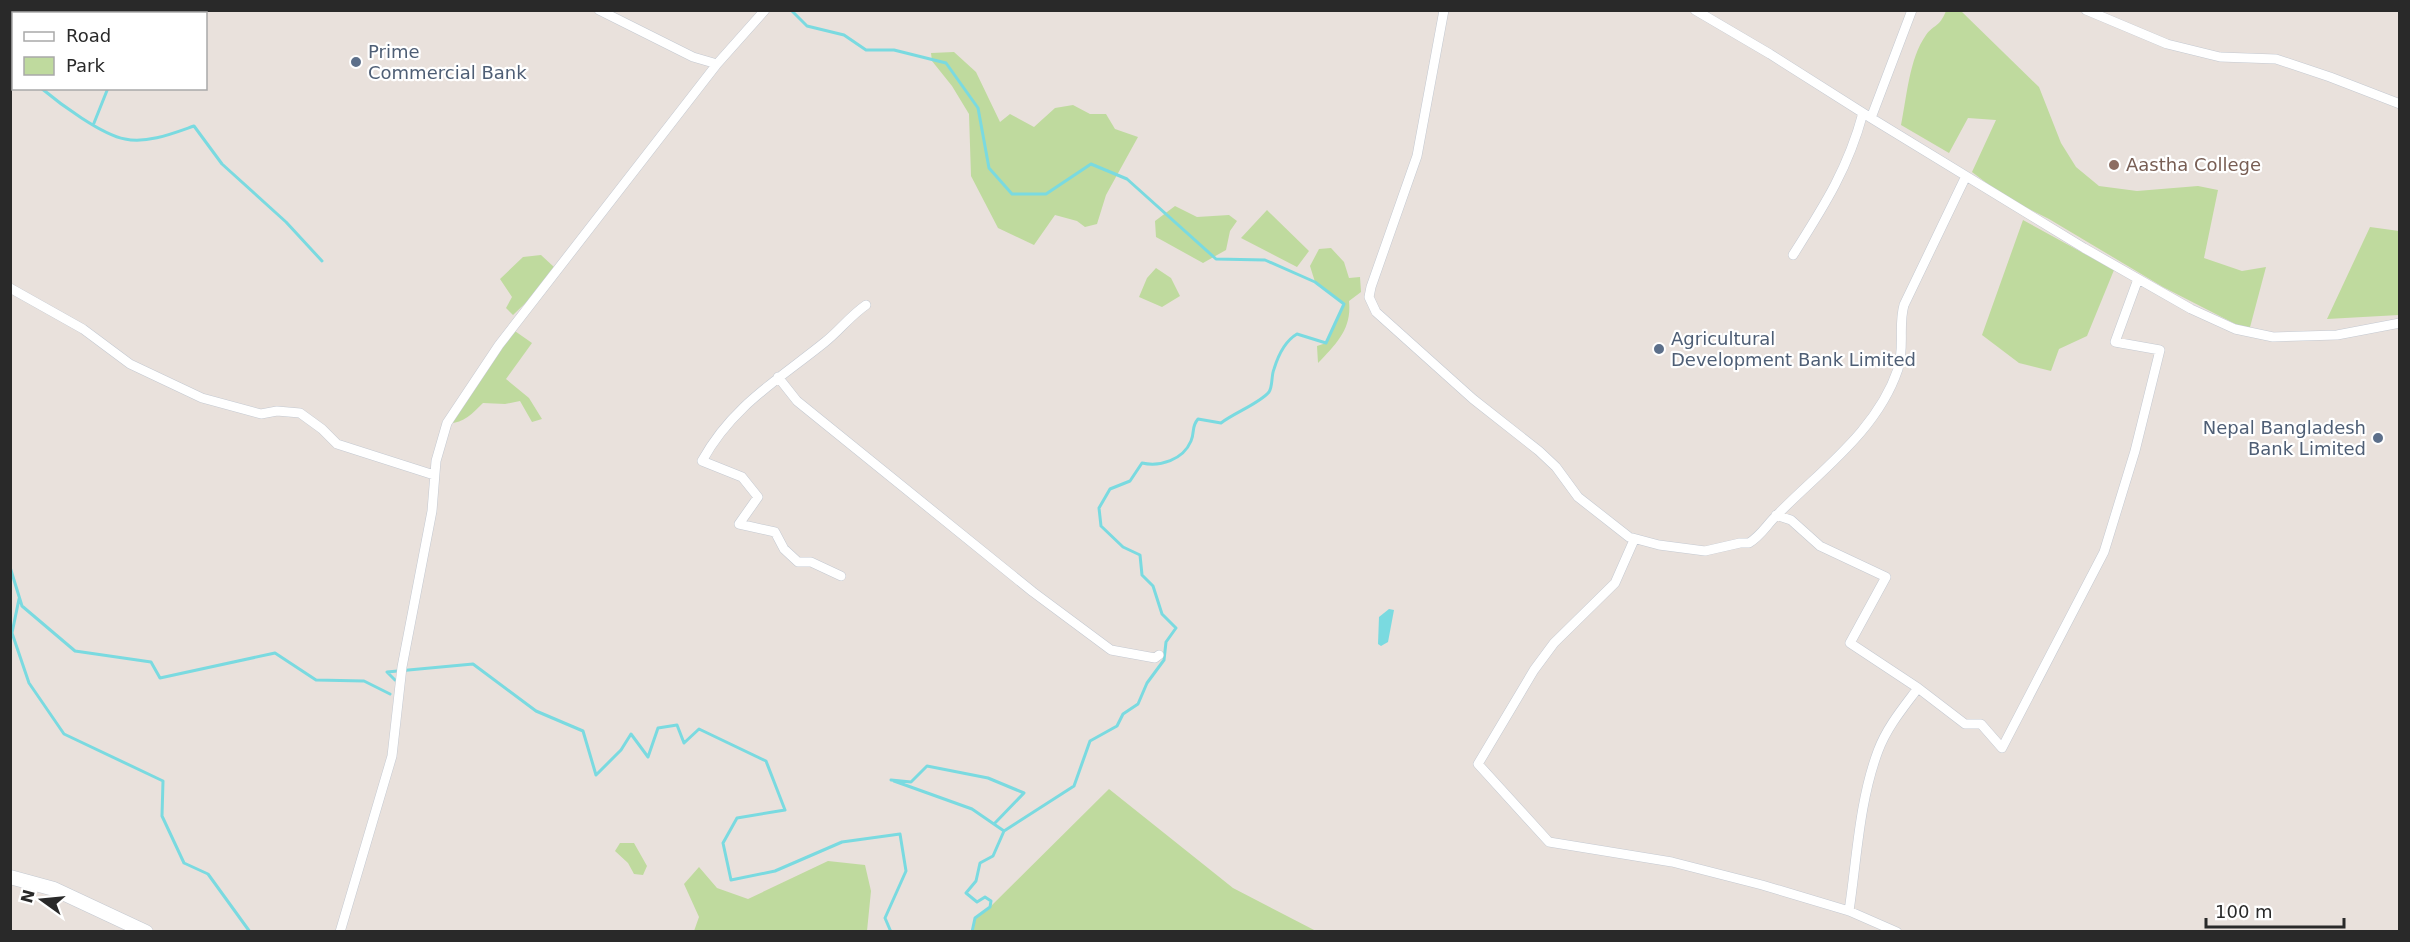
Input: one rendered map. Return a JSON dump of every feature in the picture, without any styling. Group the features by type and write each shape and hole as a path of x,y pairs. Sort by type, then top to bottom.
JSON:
{"street":[{"path":"599,10 693,57 717,64"},
{"path":"340,932 392,756 401,672 432,511 434,475 447,423 499,345 717,64 765,10"},
{"path":"1444,10 1417,156 1374,275 1369,297 1371,303 1376,312 1473,399 1539,451 1588,507 1634,540 1705,551 1749,543 1767,528 1776,515 1839,458 1878,407 1897,370 1904,335 1901,323 1904,305 1966,176"},
{"path":"1695,10 1966,176 2191,309 2248,334 2273,337 2337,335 2400,323"},
{"path":"1793,255 1835,187 1912,10"},
{"path":"2086,10 2167,44 2220,57 2276,59 2400,104"},
{"path":"1776,515 1791,520 1820,546 1886,578 1850,643 1918,688 1965,724 1981,724 2002,748 2104,552 2135,452 2160,350 2115,342 2138,279"},
{"path":"10,288 83,329 130,364 202,398 261,414 277,411 300,413 337,444 434,475"},
{"path":"840,576 810,562 798,562 784,549 775,532 739,524 758,497 742,477 702,461 716,435 752,397 828,340 848,318 866,305"},
{"path":"778,378 797,401 1033,592 1111,650 1155,658 1159,655"},
{"path":"1634,540 1615,583 1554,643 1534,670 1478,764 1549,842 1672,862 1793,893 1849,911 1897,932"},
{"path":"1849,911 1863,800 1879,750 1894,720 1918,688"},
{"path":"10,877 54,889 146,932"}],"green space":[{"path":"1946,11 1961,11 2039,87 2061,143 2076,167 2099,186 2137,191 2198,186 2218,190 2204,258 2242,271 2266,267 2249,331 2163,287 2049,219 2005,197 1972,172 1996,120 1968,118 1949,153 1901,125 1909,78 1916,55 1926,35 1939,23"},
{"path":"954,52 976,72 1000,122 1010,114 1034,127 1055,108 1073,105 1090,114 1106,114 1115,129 1138,137 1106,195 1097,224 1085,227 1077,221 1055,215 1034,245 998,228 971,176 969,114 952,86 932,61 931,53"},
{"path":"1175,206 1197,217 1229,215 1237,221 1230,231 1226,250 1203,263 1156,237 1155,221"},
{"path":"1267,210 1309,251 1297,267 1241,238"},
{"path":"2023,220 2114,270 2087,336 2059,349 2051,371 2019,363 1982,335"},
{"path":"2370,227 2399,231 2399,315 2327,319"},
{"path":"1331,248 1344,262 1349,278 1360,277 1361,292 1349,301 1345,328 1318,363 1317,346 1326,343 1344,304 1315,282 1310,266 1319,249"},
{"path":"541,255 554,267 539,290 513,315 506,308 512,297 500,279 523,257"},
{"path":"1156,268 1171,278 1180,296 1162,307 1139,297 1147,278"},
{"path":"512,329 532,343 506,379 529,398 542,419 532,422 520,401 505,404 483,403 463,420 447,423"},
{"path":"1109,789 1233,888 1316,931 972,931 975,918 990,907"},
{"path":"620,843 634,843 647,866 643,875 634,874 628,863 615,851"},
{"path":"828,861 865,865 871,891 867,931 694,931 699,917 684,884 699,867 717,888 748,899"}],"water":[{"path":"1389,609 1394,610 1388,642 1381,646 1378,644 1379,617"}],"waterway":[{"path":"791,10 807,26 844,35 866,50 894,50 946,63 978,108 989,168 1012,194 1046,194 1091,164 1127,179 1216,259 1265,260 1315,282 1344,304 1326,343 1297,334 1282,349 1273,372 1270,390 1265,396 1221,423 1198,419 1191,441 1177,457 1163,463 1142,463 1130,481 1110,489 1099,508 1101,526 1123,547 1140,555 1142,575 1153,586 1162,614 1176,628 1166,642 1164,660 1147,683 1138,704 1123,714 1117,726 1090,741 1074,786 1004,831 993,856 980,863 976,881 966,893 977,902 985,897 991,901 990,907 975,918 972,932"},
{"path":"44,90 93,125 125,139 151,139 194,126 222,164 286,222 322,261"},
{"path":"94,123 107,90"},
{"path":"10,567 22,606 75,651 151,662 160,678 275,653 316,680 364,681 390,694"},
{"path":"19,599 12,633 29,683 64,734 163,781 162,816 184,863 208,874 250,932"},
{"path":"395,680 387,672 473,664 536,711 583,731 596,775 621,750 631,734 648,757 658,728 677,725 684,743 699,729 766,761 785,810 737,818 723,843 731,880 775,871 842,842 900,834 906,871 885,918 891,932"},
{"path":"891,780 911,782 927,766 988,778 1024,793 994,824"},
{"path":"894,781 972,809 1004,831"}],"place":[{"name":"Prime Commercial Bank","path":"356,62"},
{"name":"Aastha College","path":"2114,165"},
{"name":"Agricultural Development Bank Limited","path":"1659,349"},
{"name":"Nepal Bangladesh Bank Limited","path":"2378,438"}]}
